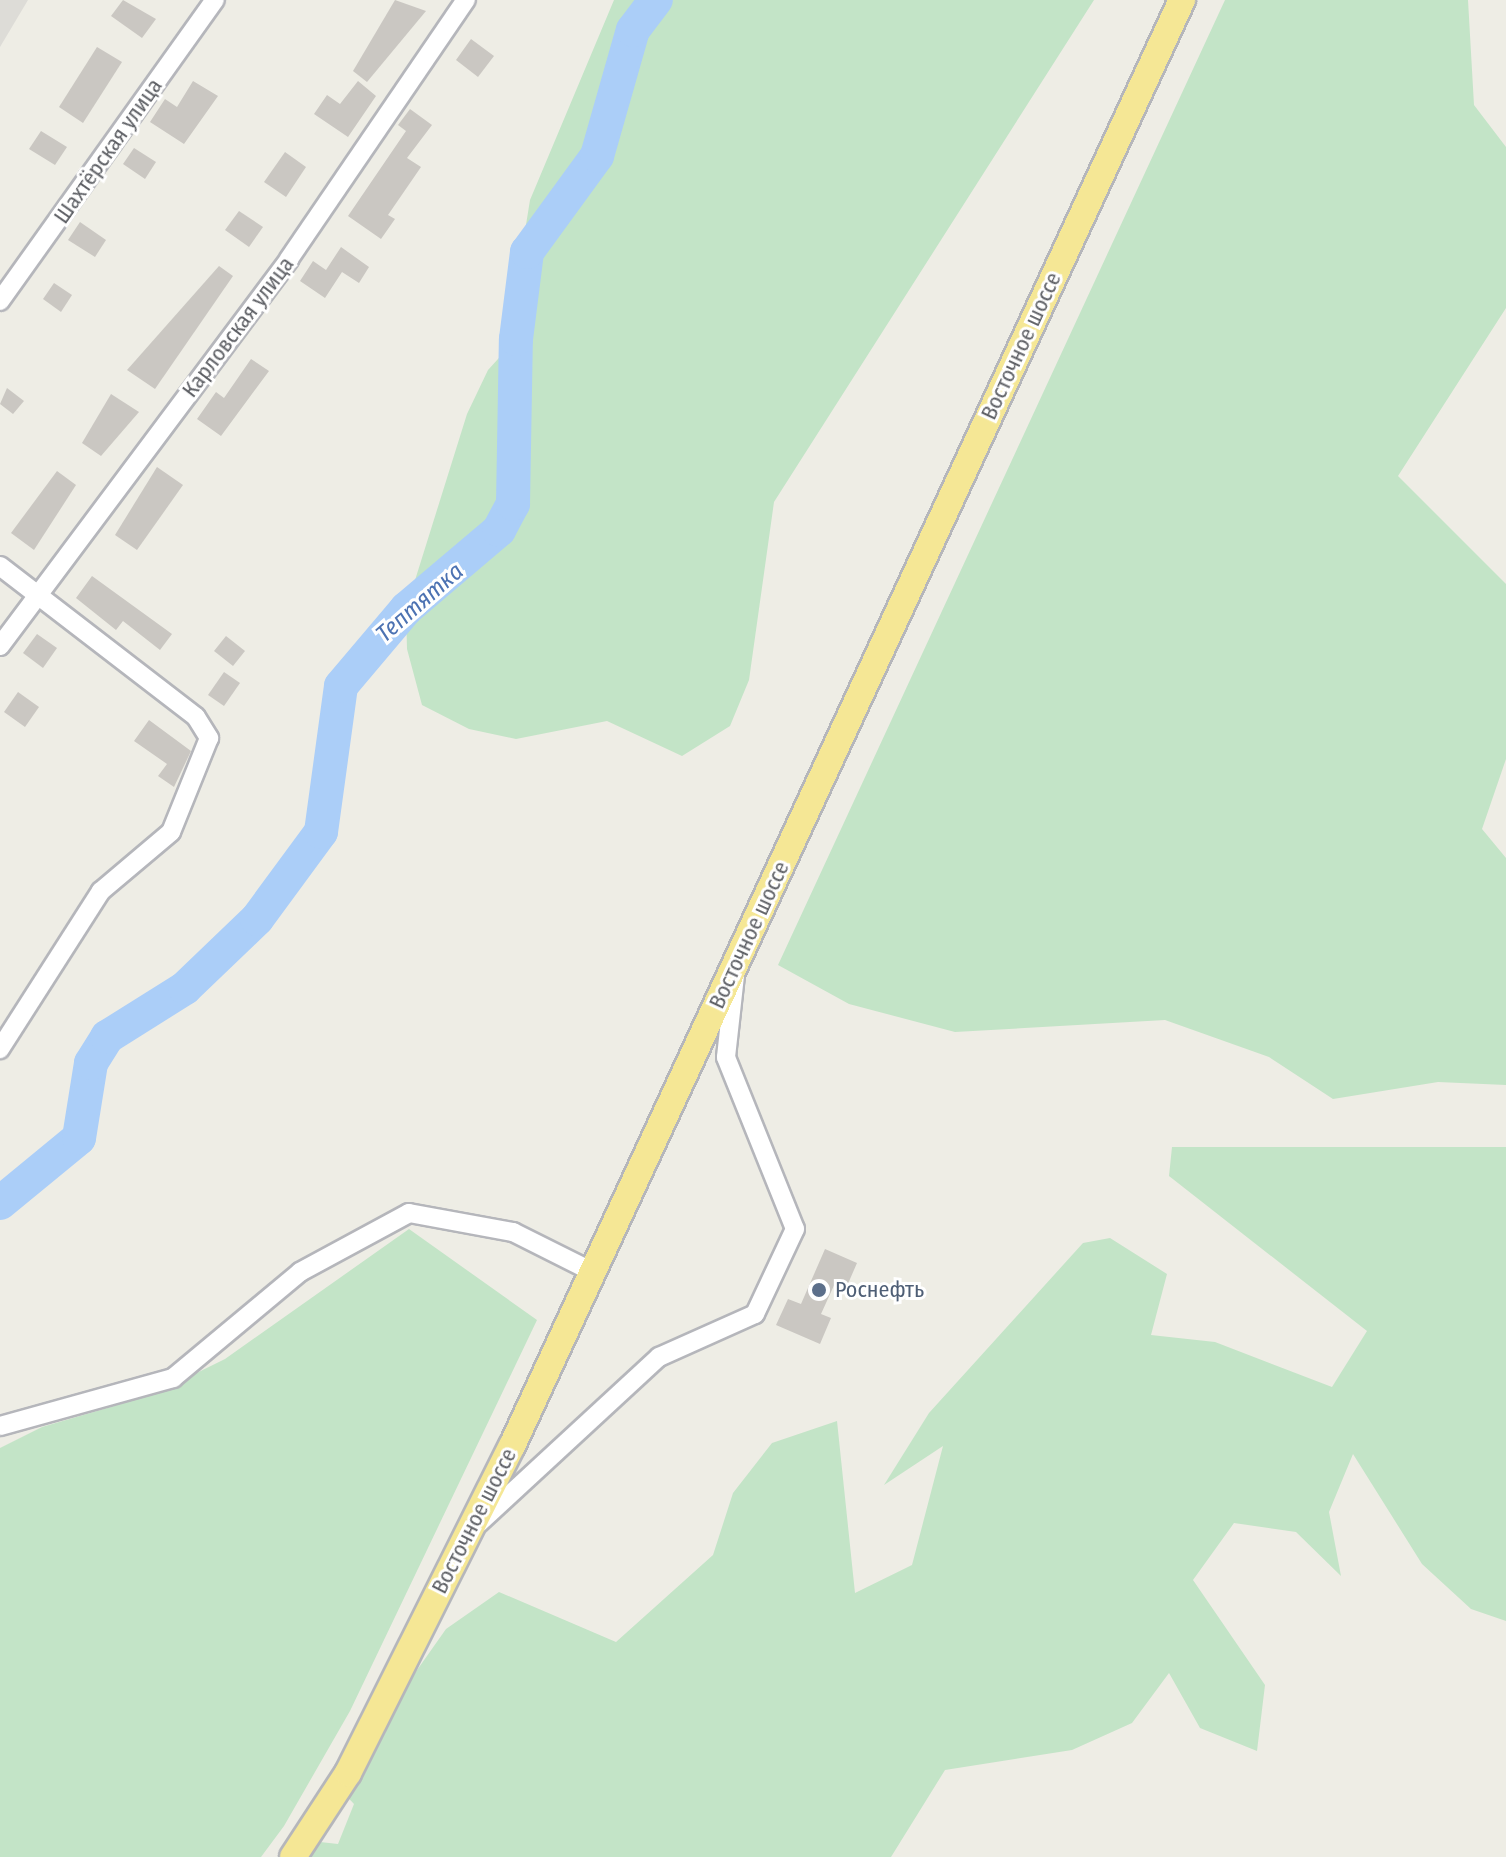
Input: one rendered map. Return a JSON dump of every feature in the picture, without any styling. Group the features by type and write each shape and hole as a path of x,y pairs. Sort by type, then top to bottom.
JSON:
{"highway":[{"name":"Восточное шоссе","path":"293,1857 348,1773 593,1272 1182,0"}],"street":[{"name":"Шахтёрская улица","path":"0,301 215,0"},
{"name":"Карловская улица","path":"0,646 289,259 466,0"},
{"path":"0,566 196,717 208,751 171,832 101,891 0,1049"},
{"path":"468,1533 659,1357 755,1314 795,1229 726,1057 737,962"},
{"path":"0,1426 173,1378 300,1272 409,1213 513,1232 593,1272"}],"shaded area":[{"path":"0,0 28,0 0,47"}],"green space":[{"path":"614,0 1094,0 774,502 749,680 730,726 682,756 607,721 516,739 469,729 422,705 407,649 406,609 467,414 488,370 516,339 515,293 530,200"},
{"path":"1225,0 1468,0 1474,105 1506,147 1506,308 1398,476 1506,584 1506,759 1482,829 1506,858 1506,1085 1438,1082 1333,1099 1269,1057 1165,1020 955,1032 849,1004 778,965"},
{"path":"1172,1147 1506,1147 1506,1621 1471,1609 1422,1564 1353,1454 1329,1512 1341,1576 1296,1532 1234,1523 1193,1580 1265,1685 1257,1751 1200,1728 1169,1673 1132,1723 1072,1750 945,1770 891,1857 287,1857 302,1840 338,1844 354,1804 336,1785 446,1629 499,1592 616,1642 713,1555 733,1493 772,1443 837,1421 855,1593 912,1565 943,1446 884,1485 929,1413 1083,1243 1110,1238 1167,1274 1151,1335 1215,1342 1332,1387 1367,1331 1169,1176"},
{"path":"409,1229 537,1320 350,1711 284,1826 261,1857 0,1857 0,1448 42,1427 152,1395 225,1359"}],"building":[{"path":"123,0 156,19 142,38 111,16"},
{"path":"395,0 426,11 367,82 353,71"},
{"path":"471,39 494,56 478,77 456,60"},
{"path":"97,47 122,62 83,123 59,107"},
{"path":"193,81 218,96 184,144 150,122 165,99 177,107"},
{"path":"358,81 376,96 348,137 314,114 327,95 340,104"},
{"path":"410,109 432,125 407,158 421,167 388,215 395,219 381,239 348,216 406,131 398,125"},
{"path":"41,131 67,147 55,165 29,149"},
{"path":"134,148 156,162 145,179 123,164"},
{"path":"285,152 306,167 286,197 264,182"},
{"path":"239,211 263,227 249,247 225,230"},
{"path":"80,222 106,240 95,257 68,240"},
{"path":"341,247 369,267 359,283 342,272 325,298 300,281 313,261 326,270"},
{"path":"219,266 233,276 155,389 127,370"},
{"path":"54,283 72,295 61,312 43,299"},
{"path":"251,359 269,371 221,436 197,419 216,392 224,398"},
{"path":"7,388 24,401 13,414 0,404"},
{"path":"111,394 139,412 101,456 82,443"},
{"path":"157,467 183,485 137,550 115,535"},
{"path":"57,471 76,485 34,550 11,533"},
{"path":"92,576 172,634 160,650 123,621 116,630 76,598"},
{"path":"37,634 57,648 43,668 23,653"},
{"path":"226,636 245,651 233,666 214,651"},
{"path":"224,672 240,683 224,706 208,695"},
{"path":"18,692 39,707 25,727 4,712"},
{"path":"149,720 191,751 174,787 158,776 167,764 134,741"},
{"path":"825,1249 857,1263 847,1286 836,1281 821,1314 831,1318 820,1344 776,1325 788,1299 801,1304"}],"waterway":[{"name":"Тептятка","path":"0,1203 79,1138 91,1063 107,1037 185,988 257,919 321,832 341,686 406,609 499,530 513,504 516,339 527,252 597,156 633,30 656,0"}],"place":[{"name":"Роснефть","path":"819,1290"}]}
